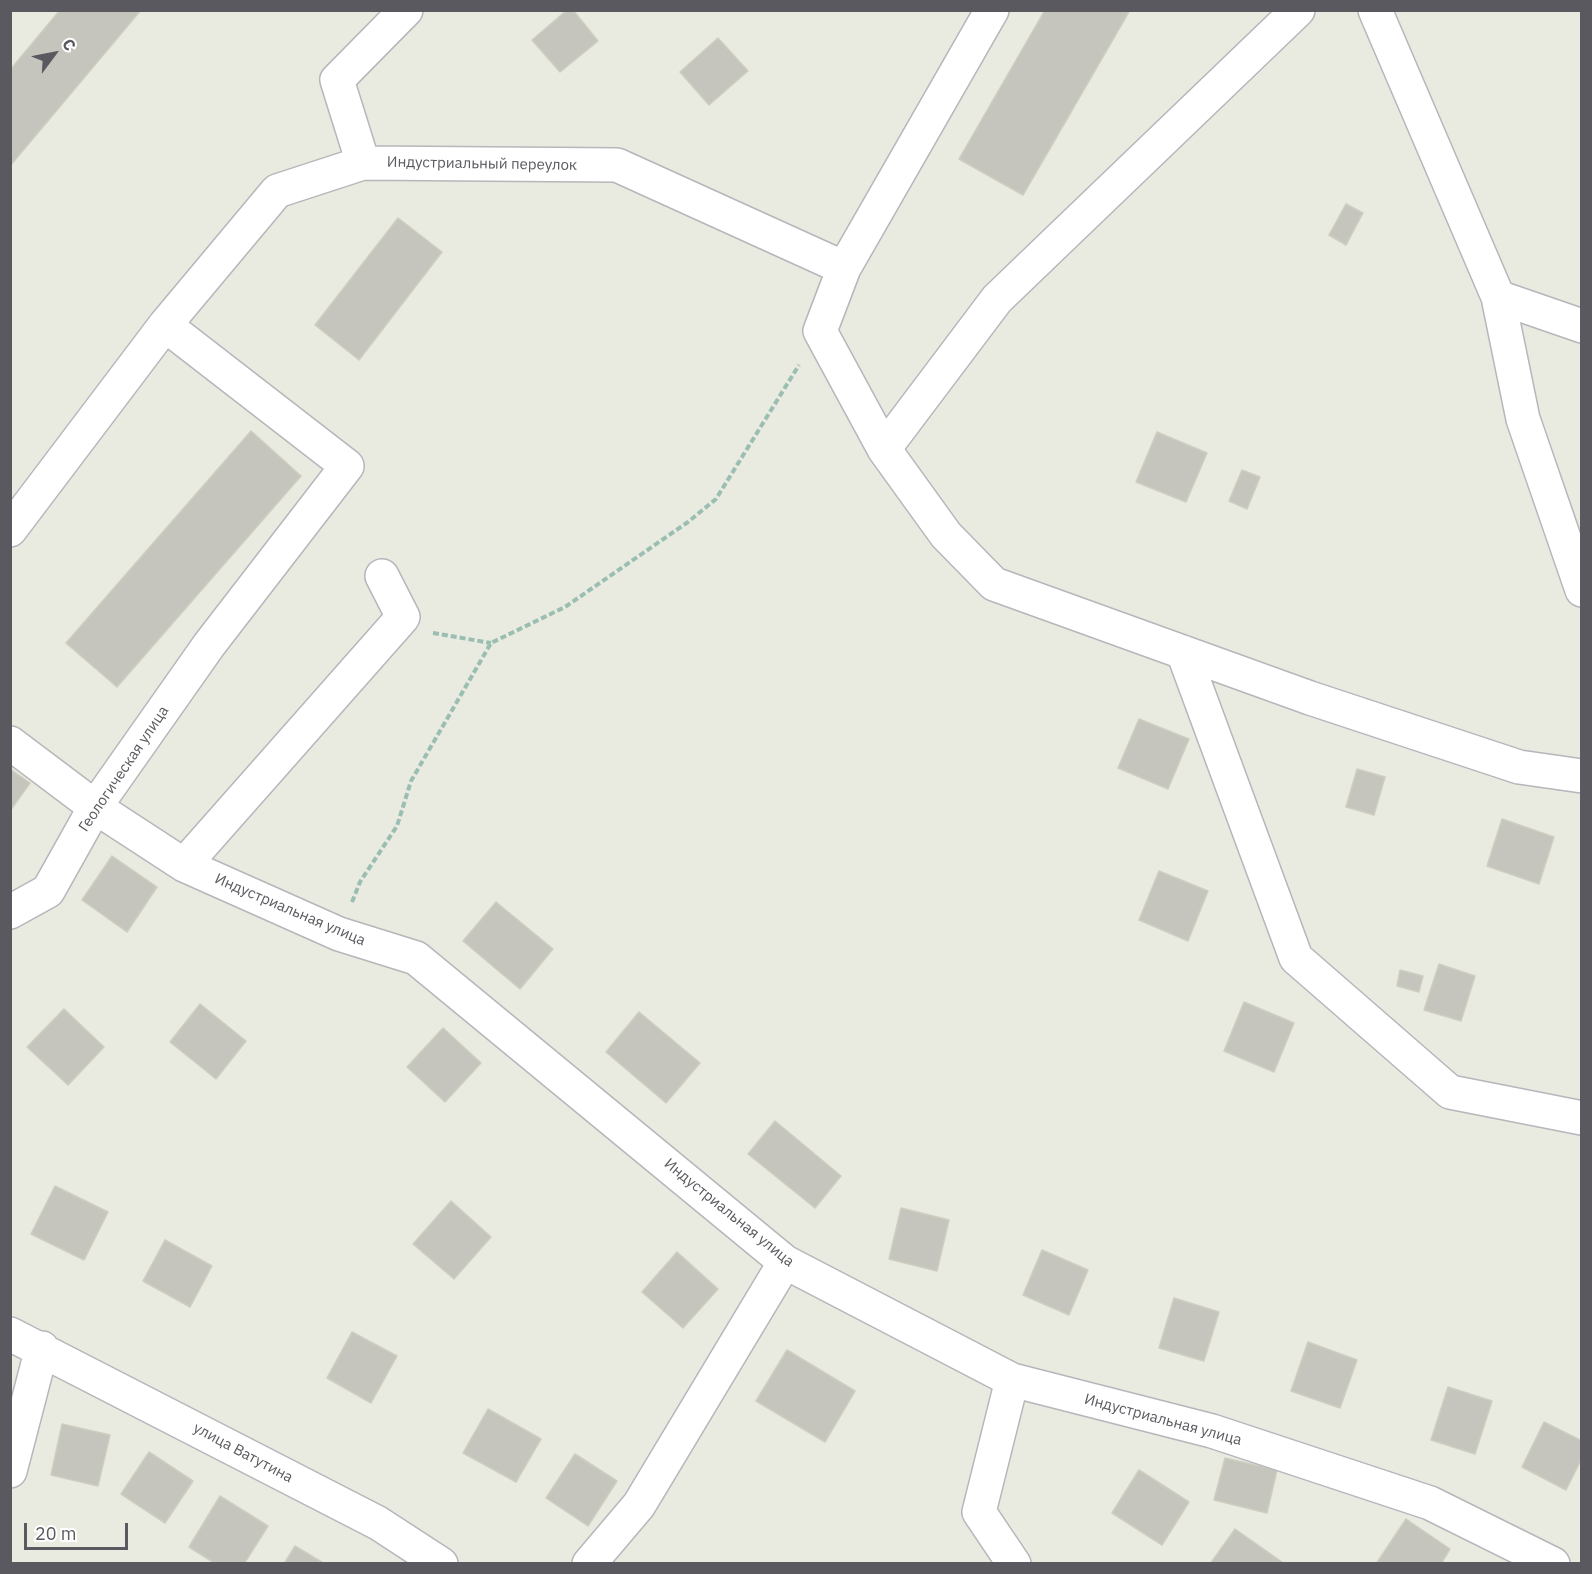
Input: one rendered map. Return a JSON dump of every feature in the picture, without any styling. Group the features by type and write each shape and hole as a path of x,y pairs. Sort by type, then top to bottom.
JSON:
{"street":[{"path":"363,163 337,80 406,10"},
{"path":"992,10 844,268 820,331 885,449 946,535 994,584 1310,698 1518,767 1581,776"},
{"path":"885,449 997,299 1298,10"},
{"path":"1375,10 1498,297 1523,418 1581,590"},
{"name":"Индустриальный переулок","path":"10,530 165,325 277,191 363,163 617,165 844,268"},
{"path":"1498,297 1581,326"},
{"name":"Геологическая улица","path":"10,912 48,891 95,807 209,645 347,466 165,325"},
{"path":"184,865 403,616 382,576"},
{"path":"1183,652 1296,958 1450,1092 1581,1118"},
{"name":"Индустриальная улица","path":"10,743 95,807 184,865 339,934 416,958 785,1262 1012,1380 1212,1431 1430,1503 1553,1563"},
{"path":"589,1563 639,1505 785,1262"},
{"name":"улица Ватутина","path":"10,1334 42,1348 378,1523 441,1563"},
{"path":"10,1471 42,1348"},
{"path":"1012,1380 979,1512 1014,1563"}],"path":[{"path":"339,934 360,882 397,826 411,781 491,643 566,607 688,522 716,499 820,331"},
{"path":"395,626 491,643"}],"building":[{"path":"60,10 141,10 10,166 10,70"},
{"path":"567,10 573,10 598,41 560,72 532,40"},
{"path":"1045,10 1130,10 1023,195 959,159"},
{"path":"718,38 748,71 709,105 680,72"},
{"path":"1346,204 1363,213 1346,245 1329,235"},
{"path":"398,218 442,252 359,360 315,325"},
{"path":"251,431 301,476 117,687 66,643"},
{"path":"1157,432 1207,453 1186,502 1136,482"},
{"path":"1242,470 1260,477 1247,509 1229,501"},
{"path":"1139,719 1189,739 1168,789 1118,768"},
{"path":"10,769 30,783 10,811"},
{"path":"1357,769 1385,777 1374,815 1346,807"},
{"path":"1502,819 1554,837 1539,884 1487,866"},
{"path":"112,856 157,887 127,932 82,900"},
{"path":"1159,871 1208,891 1188,941 1139,920"},
{"path":"496,902 553,949 520,989 463,941"},
{"path":"1439,964 1475,976 1461,1021 1424,1010"},
{"path":"1400,970 1423,976 1419,992 1397,986"},
{"path":"1244,1002 1294,1023 1274,1072 1224,1051"},
{"path":"200,1004 246,1041 216,1079 170,1042"},
{"path":"64,1009 104,1047 68,1085 27,1047"},
{"path":"639,1012 700,1063 666,1103 606,1052"},
{"path":"443,1028 481,1063 445,1102 407,1067"},
{"path":"775,1121 841,1176 815,1208 748,1154"},
{"path":"55,1186 108,1212 84,1260 31,1234"},
{"path":"451,1201 491,1237 454,1279 413,1244"},
{"path":"901,1208 949,1220 937,1271 889,1259"},
{"path":"165,1240 212,1266 190,1307 143,1281"},
{"path":"1042,1250 1088,1270 1069,1315 1023,1295"},
{"path":"677,1252 718,1289 683,1328 642,1292"},
{"path":"1174,1298 1219,1312 1204,1361 1159,1348"},
{"path":"352,1332 397,1356 371,1403 327,1378"},
{"path":"1308,1342 1357,1360 1340,1408 1291,1391"},
{"path":"787,1350 855,1391 825,1442 756,1401"},
{"path":"1448,1387 1492,1401 1475,1454 1431,1440"},
{"path":"488,1409 541,1439 516,1482 463,1453"},
{"path":"1544,1422 1582,1441 1582,1458 1566,1490 1522,1467"},
{"path":"62,1424 110,1435 98,1486 51,1475"},
{"path":"149,1452 193,1481 165,1523 121,1494"},
{"path":"575,1454 617,1481 588,1526 546,1498"},
{"path":"1225,1458 1277,1470 1267,1513 1214,1500"},
{"path":"1139,1470 1189,1502 1162,1545 1112,1513"},
{"path":"220,1496 268,1526 244,1564 216,1564 189,1547"},
{"path":"1406,1519 1450,1549 1441,1564 1376,1564"},
{"path":"1235,1529 1282,1562 1281,1564 1210,1564"},
{"path":"295,1546 325,1564 284,1564"}]}
